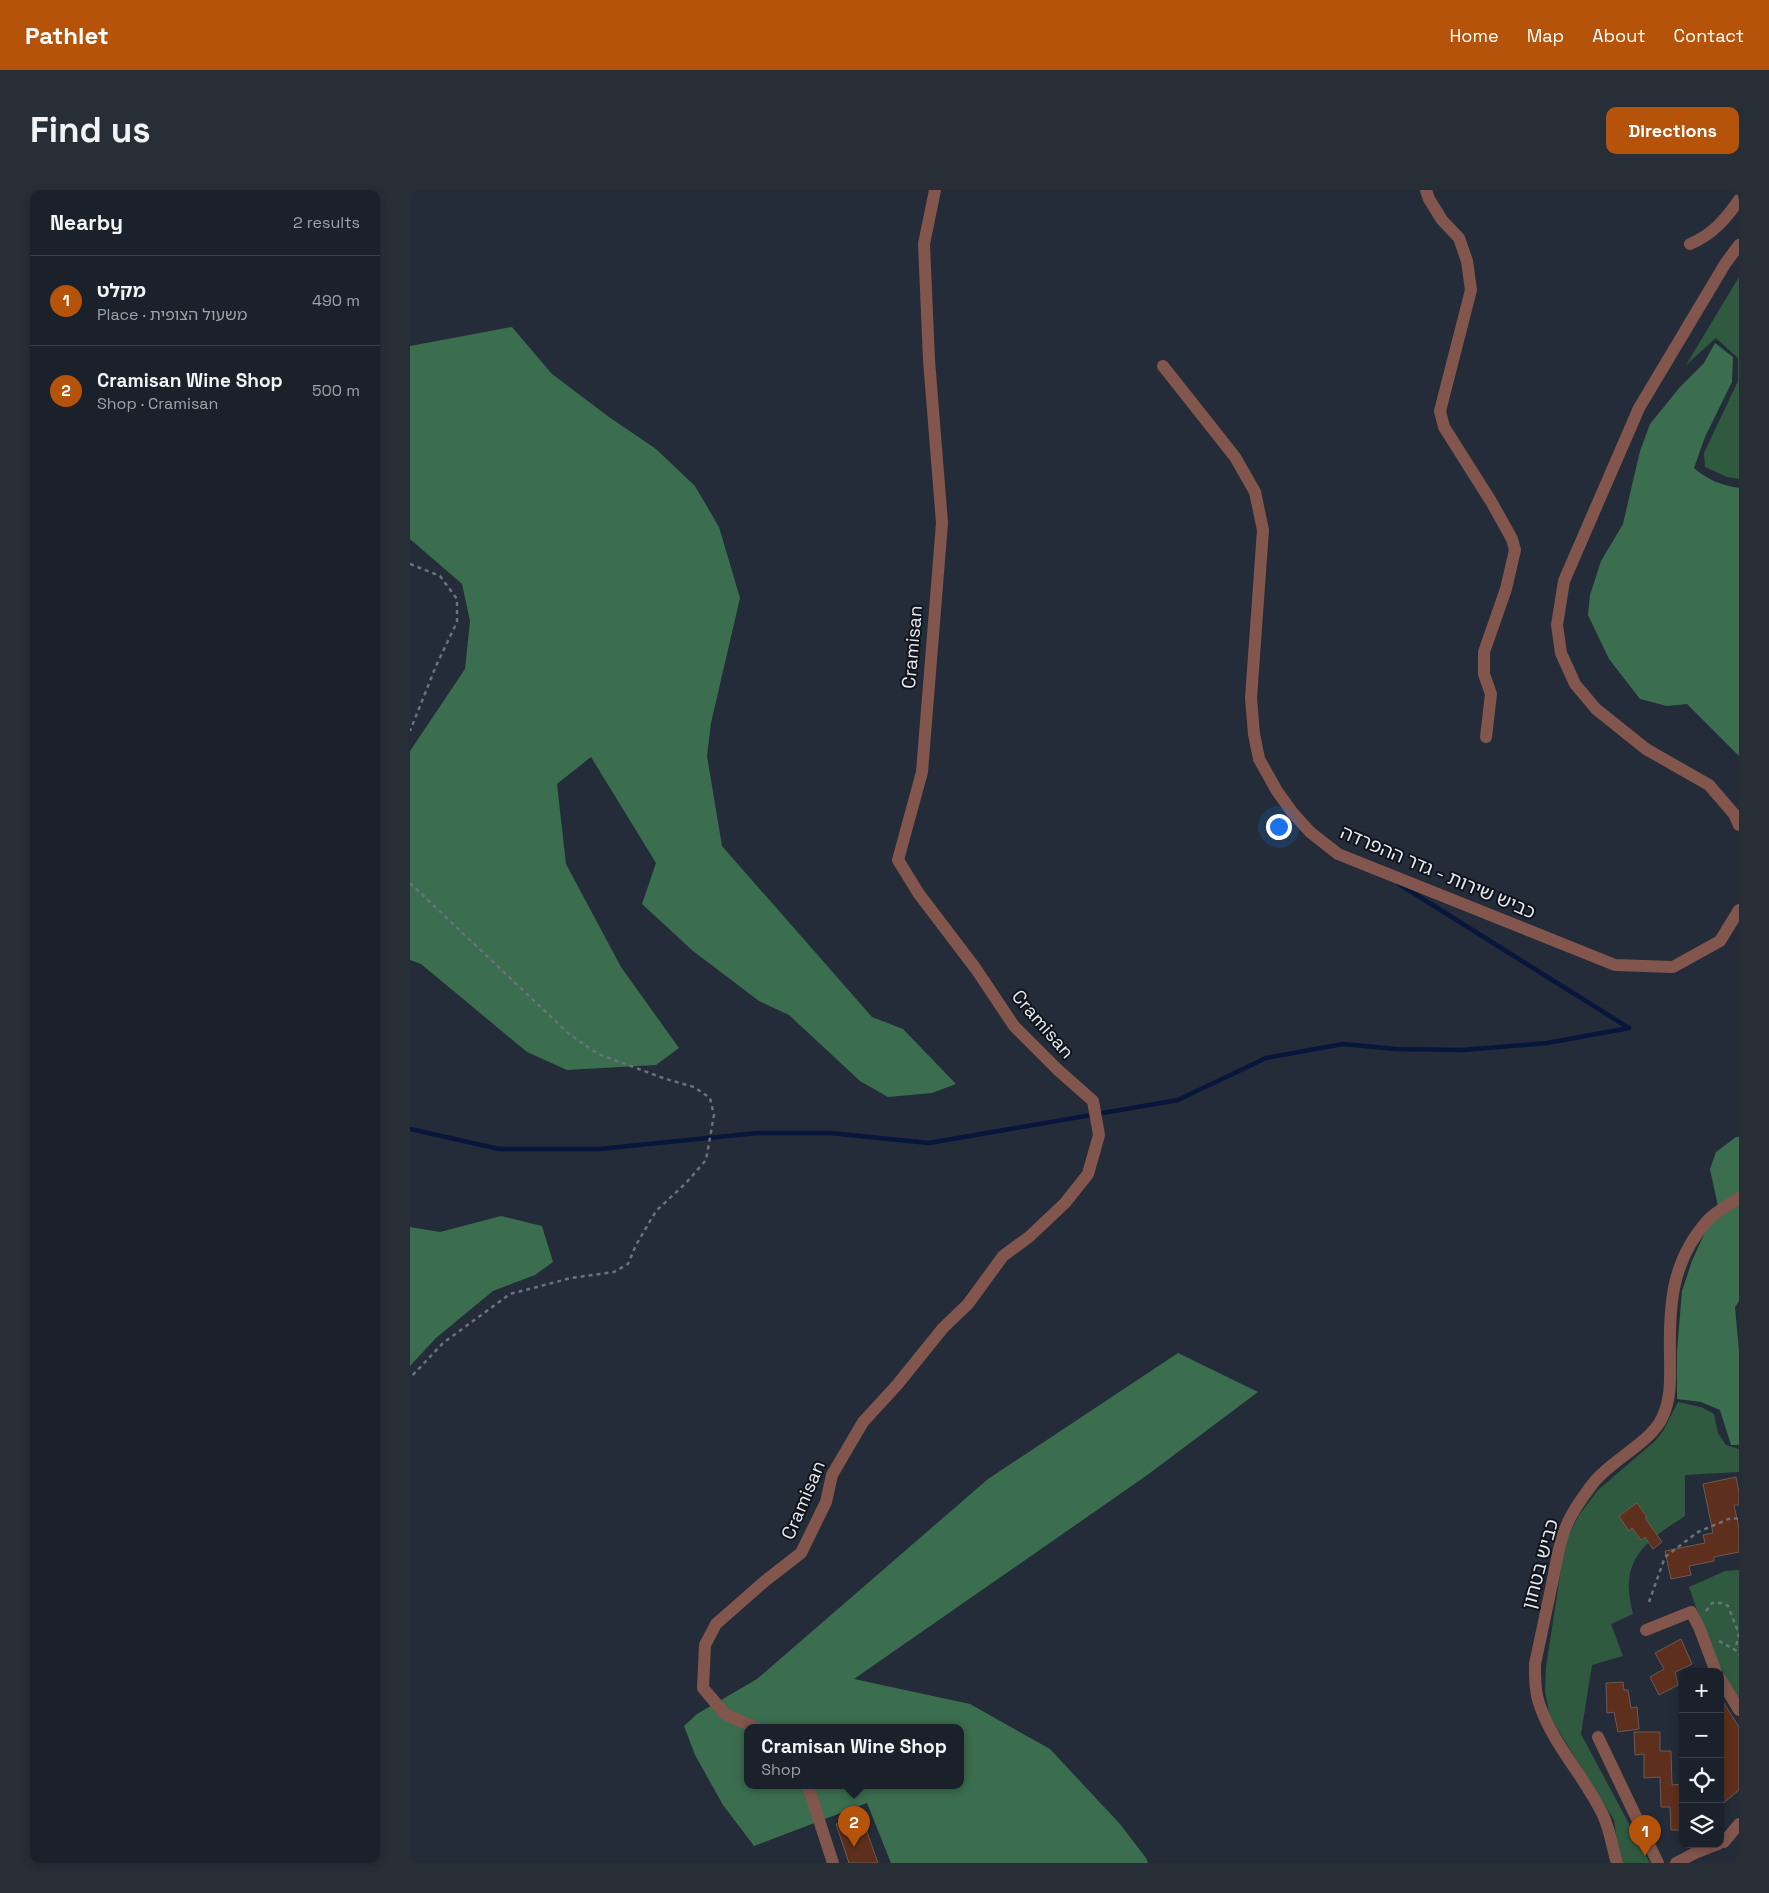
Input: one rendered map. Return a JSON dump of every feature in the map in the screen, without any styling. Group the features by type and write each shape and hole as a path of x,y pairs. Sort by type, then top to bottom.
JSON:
{"street":[{"name":"Cramisan","path":"747,1724 725,1714 703,1688 706,1645 716,1624 765,1581 801,1553 826,1502 832,1475 863,1422 897,1385 943,1328 968,1304 1003,1256 1029,1237 1065,1203 1088,1174 1099,1136 1093,1101 1058,1070 1014,1026 976,969 919,894 898,860 922,772 942,523 929,360 924,244 935,190"},
{"path":"1426,190 1429,199 1442,220 1459,238 1467,261 1471,290 1440,411 1444,427 1492,503 1512,539 1515,550 1506,589 1484,652 1484,674 1490,694 1486,737"},
{"path":"1690,244 1704,239 1728,218 1739,200"},
{"path":"1739,245 1725,264 1639,408 1564,580 1557,625 1561,653 1575,684 1596,708 1646,749 1709,785 1734,814 1739,824"},
{"name":"כביש שירות - גדר ההפרדה","path":"1163,366 1235,457 1255,492 1263,530 1251,698 1254,734 1259,759 1277,792 1310,832 1338,854 1615,965 1673,966 1720,941 1739,910"},
{"name":"כביש בטחון","path":"1617,1863 1608,1827 1602,1814 1565,1755 1539,1705 1535,1682 1535,1664 1561,1541 1569,1520 1582,1497 1596,1480 1616,1460 1653,1432 1662,1417 1668,1400 1670,1380 1671,1305 1677,1271 1683,1255 1709,1218 1739,1198"},
{"path":"1646,1630 1691,1612 1714,1668"},
{"path":"1724,1685 1739,1710"},
{"path":"1598,1737 1658,1863"},
{"path":"809,1789 833,1863"},
{"path":"1724,1840 1739,1824"},
{"path":"1724,1842 1739,1835"},
{"path":"1676,1863 1708,1848"}],"path":[{"path":"410,564 440,576 457,599 457,622 436,666 410,731"},
{"path":"410,883 568,1033 598,1054 666,1080 694,1087 710,1098 714,1114 706,1160 686,1183 656,1211 636,1245 628,1264 614,1272 571,1278 510,1294 443,1343 410,1378"},
{"path":"1649,1602 1665,1557 1698,1532 1732,1518 1739,1519"},
{"path":"1706,1616 1707,1609 1712,1603 1721,1603 1728,1606 1739,1634 1735,1650"},
{"path":"1715,1637 1735,1650 1739,1655"}],"green space":[{"path":"1739,277 1739,479 1727,477 1705,467 1704,453 1738,381 1738,358 1716,338 1686,365"},
{"path":"512,327 552,374 609,417 656,449 695,486 719,527 740,598 711,723 707,756 722,846 872,1017 903,1029 956,1084 932,1093 888,1097 860,1081 789,1015 759,1001 693,951 642,904 656,863 591,757 557,784 566,864 621,967 679,1048 656,1065 567,1070 527,1052 421,964 410,960 410,751 465,669 470,621 462,584 410,539 410,346"},
{"path":"1715,343 1733,357 1732,382 1705,437 1694,468 1704,476 1715,481 1739,488 1739,756 1687,704 1667,706 1640,699 1609,659 1588,615 1590,595 1601,561 1623,524 1640,451 1650,424 1680,387 1704,363"},
{"path":"1736,1137 1739,1137 1739,1301 1735,1307 1739,1351 1739,1445 1731,1445 1720,1410 1701,1402 1677,1399 1677,1351 1682,1291 1692,1261 1705,1232 1719,1211 1710,1169 1716,1152"},
{"path":"501,1216 542,1226 553,1262 535,1275 493,1291 436,1338 410,1366 410,1227 440,1232"},
{"path":"1178,1353 1258,1392 1146,1476 854,1679 970,1704 1050,1749 1120,1824 1148,1863 891,1863 867,1803 754,1846 723,1805 695,1755 684,1726 697,1714 757,1679 988,1479"},
{"path":"1678,1402 1701,1407 1714,1414 1718,1433 1726,1445 1739,1449 1739,1472 1685,1475 1685,1516 1657,1535 1641,1551 1635,1560 1629,1583 1629,1595 1633,1614 1611,1624 1623,1656 1592,1665 1581,1734 1650,1863 1623,1863 1618,1850 1614,1820 1550,1717 1545,1692 1546,1667 1565,1543 1579,1515 1598,1490 1655,1441 1663,1431"},
{"path":"1739,1570 1739,1699 1724,1673 1724,1668 1721,1668 1712,1653 1689,1587 1725,1571"}],"building":[{"path":"1736,1477 1739,1505 1734,1505 1739,1528 1739,1552 1714,1557 1714,1561 1689,1566 1691,1575 1671,1579 1665,1551 1705,1543 1703,1535 1713,1533 1703,1484"},
{"path":"1637,1503 1662,1542 1653,1549 1645,1537 1641,1540 1632,1528 1629,1531 1619,1516"},
{"path":"1681,1639 1692,1664 1679,1668 1675,1672 1678,1685 1659,1695 1650,1677 1664,1669 1655,1653"},
{"path":"1623,1682 1624,1690 1628,1690 1631,1708 1637,1707 1639,1729 1618,1732 1614,1712 1607,1713 1606,1683"},
{"path":"1724,1703 1739,1727 1739,1790 1724,1803"},
{"path":"1634,1732 1660,1732 1660,1751 1671,1751 1672,1785 1679,1784 1679,1830 1671,1830 1670,1807 1661,1807 1660,1777 1644,1778 1644,1754 1635,1755"},
{"path":"861,1815 878,1863 849,1863 836,1824"}],"waterway":[{"path":"410,1129 499,1149 599,1149 757,1133 830,1133 929,1143 1178,1100 1266,1058 1343,1044 1396,1049 1463,1050 1547,1043 1629,1028 1399,884"}],"place":[{"name":"Cramisan Wine Shop","path":"854,1847"},
{"name":"מקלט","path":"1645,1856"}]}
